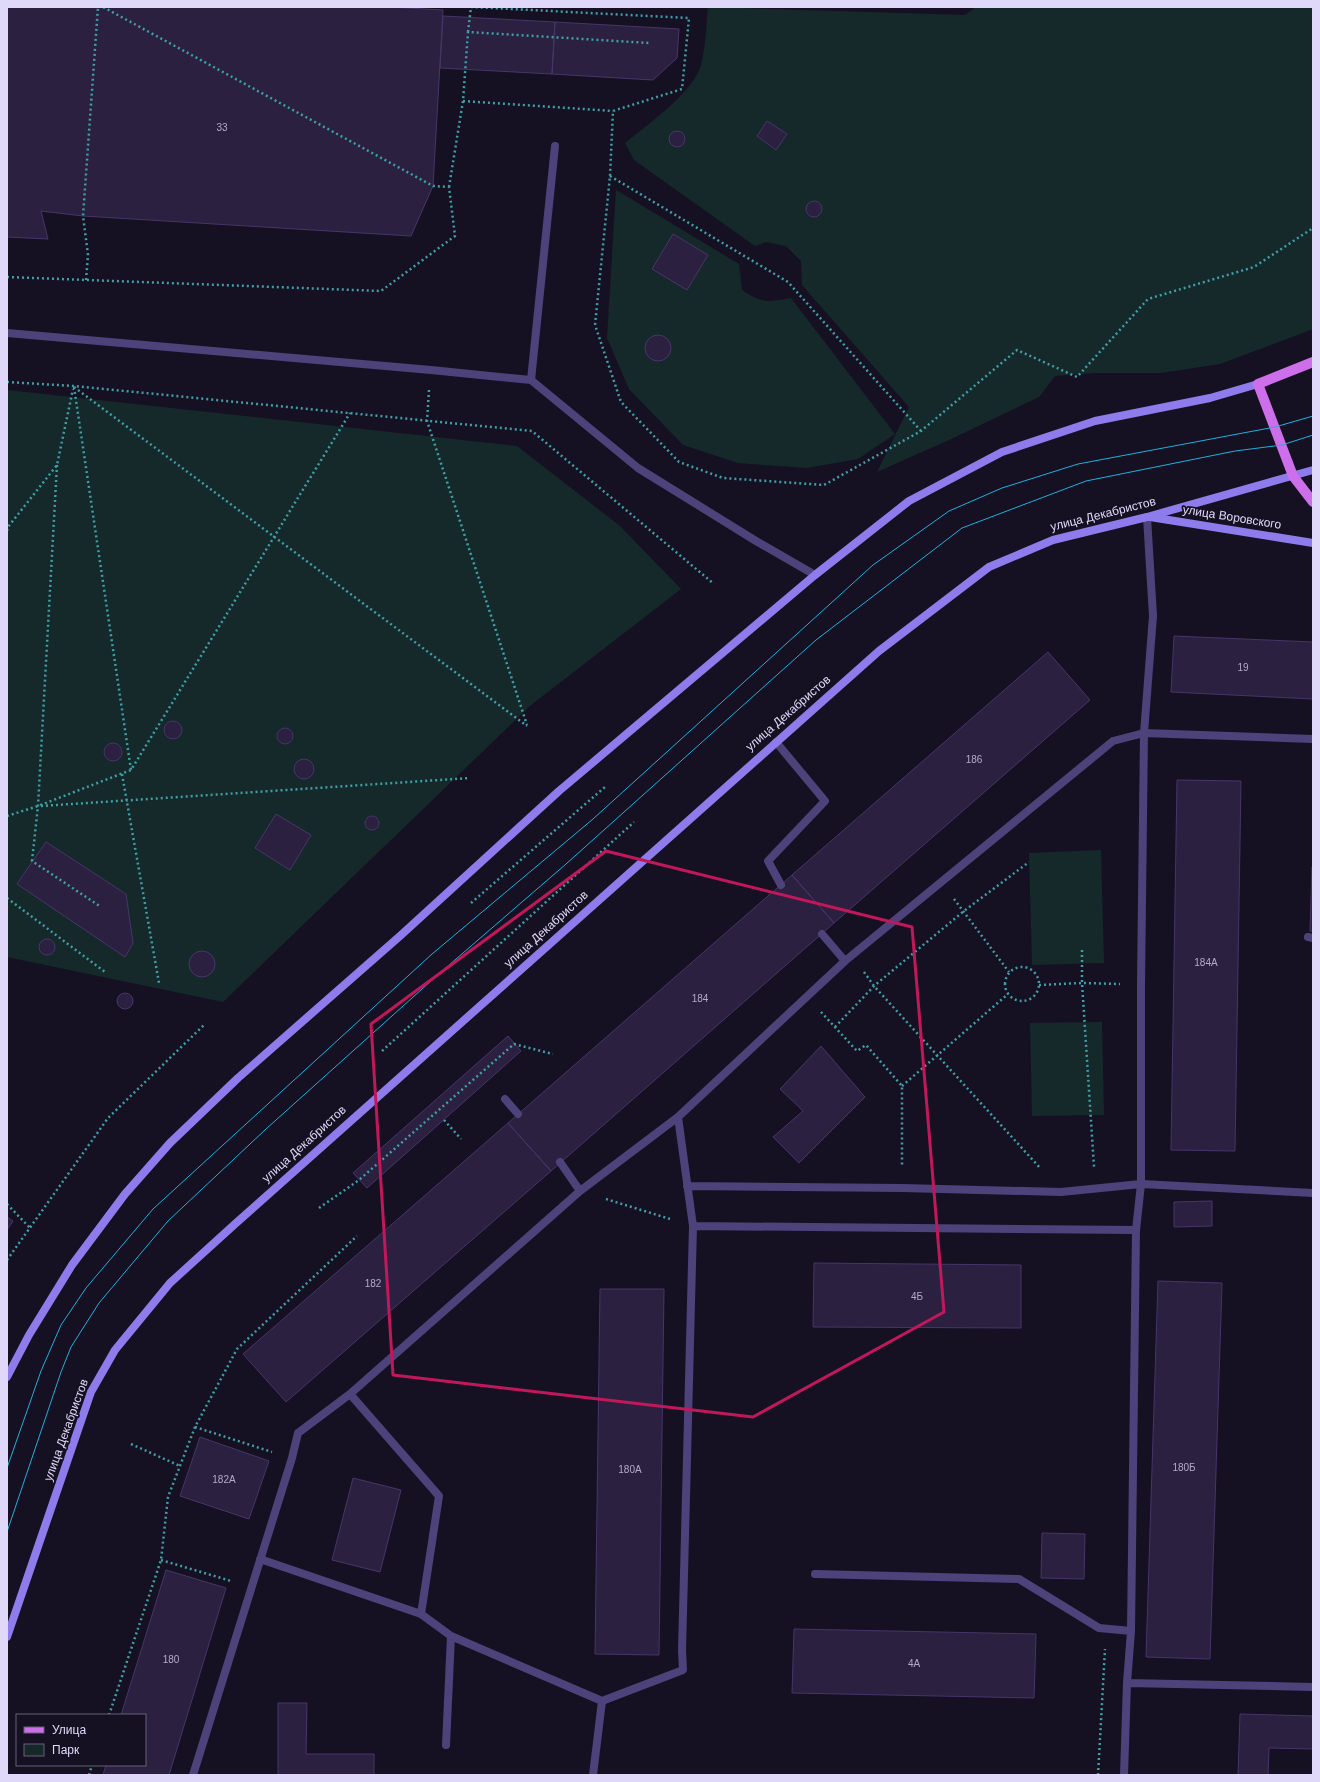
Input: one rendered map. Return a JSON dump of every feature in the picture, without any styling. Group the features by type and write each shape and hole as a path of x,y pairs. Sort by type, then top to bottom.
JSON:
{"main road":[{"path":"7,1377 29,1335 72,1265 125,1194 170,1143 238,1078 400,936 559,791 815,575 909,502 1002,452 1095,421 1210,398 1258,384 1313,362"},
{"path":"1258,384 1293,476 1313,502"},
{"name":"улица Декабристов","path":"7,1637 91,1392 115,1350 170,1283 879,651 989,567 1053,540 1147,517 1313,470"},
{"name":"улица Воровского","path":"1147,517 1313,543"}],"street":[{"path":"531,380 555,146"},
{"path":"7,333 531,380 638,468 756,541 815,575"},
{"path":"1124,1775 1126,1683 1131,1631 1136,1230 1141,1184 1141,984 1144,733 1152,616 1147,517"},
{"path":"193,1775 292,1458 298,1433 350,1394 580,1191 678,1117 807,998 844,961 1113,741 1144,733 1313,739"},
{"path":"776,742 825,801 768,861 781,885"},
{"path":"822,934 844,961"},
{"path":"505,1099 518,1114"},
{"path":"260,1559 421,1614 451,1636 602,1701 683,1670 682,1651 693,1226 678,1117"},
{"path":"560,1162 580,1191"},
{"path":"687,1186 902,1188 1061,1192 1141,1184 1313,1193"},
{"path":"693,1226 1136,1230"},
{"path":"350,1394 439,1496 421,1614"},
{"path":"815,1574 1019,1579 1099,1628 1131,1631"},
{"path":"446,1744 451,1636"},
{"path":"1126,1683 1313,1686"},
{"path":"593,1775 602,1701"}],"path":[{"path":"86,280 88,255 83,216 98,7"},
{"path":"103,7 433,186 449,187"},
{"path":"7,277 381,292 455,236 449,187 463,101 471,7 689,18 682,89 614,111 463,101"},
{"path":"468,32 649,43"},
{"path":"614,111 610,176 595,325 621,402 679,462 723,478 824,486 920,431 1017,350 1077,377 1148,299 1254,266 1313,228"},
{"path":"610,176 788,282 920,431"},
{"path":"74,386 527,726 427,421 431,370"},
{"path":"7,382 74,386 532,431 714,584"},
{"path":"74,386 57,465 38,806 32,861 101,908"},
{"path":"74,386 131,770"},
{"path":"7,816 38,806 131,770 350,413"},
{"path":"7,531 8,526 57,465"},
{"path":"122,774 159,983"},
{"path":"38,806 470,778"},
{"path":"468,906 605,787"},
{"path":"382,1051 634,822"},
{"path":"835,1027 874,986 964,911 1029,862"},
{"path":"940,882 964,911 1009,972"},
{"path":"7,898 105,972"},
{"path":"1082,950 1082,983 1095,1188"},
{"path":"852,955 874,986 1061,1192"},
{"path":"1021,967 1032,970 1039,980 1039,985 1038,992 1029,1000 1017,1001 1008,994 1005,982 1009,972 1021,967"},
{"path":"1039,985 1082,983 1141,984"},
{"path":"902,1086 1008,994"},
{"path":"807,998 856,1051 866,1045 902,1086 902,1188"},
{"path":"7,1260 108,1118 205,1024"},
{"path":"318,1208 359,1180 514,1044 553,1054"},
{"path":"444,1120 461,1139"},
{"path":"580,1191 693,1226"},
{"path":"7,1204 30,1228"},
{"path":"109,1714 161,1560 168,1497 195,1427 237,1349 357,1236"},
{"path":"195,1427 292,1458"},
{"path":"131,1444 180,1466"},
{"path":"161,1560 251,1587"},
{"path":"1098,1775 1106,1629"}],"highlighted area":[{"path":"606,851 912,927 944,1312 753,1417 393,1375 371,1024"}],"green space":[{"path":"708,7 965,15 976,7 1313,7 1313,329 1220,364 1161,373 1095,373 1055,376 1039,397 949,440 877,472 909,407 802,285 801,261 786,246 766,242 755,246 634,160 625,143 668,108 689,86 696,76 701,65 704,51"},
{"path":"616,190 739,264 742,290 749,295 765,301 791,298 895,434 858,459 807,468 738,463 683,445 629,389 607,338"},
{"path":"7,390 517,446 620,526 681,589 531,705 223,1002 7,957"},
{"path":"1101,850 1104,963 1032,965 1029,853"},
{"path":"1102,1022 1104,1115 1032,1116 1030,1023"}],"building":[{"path":"7,7 390,7 443,10 433,186 411,236 83,216 41,211 48,239 7,237"},
{"path":"443,16 555,22 552,74 440,68"},
{"path":"555,22 679,29 677,58 653,80 552,74"},
{"path":"767,121 787,134 776,150 757,136"},
{"path":"677,131 683,133 685,139 683,145 677,147 671,145 669,139 671,133"},
{"path":"814,201 820,203 822,209 820,215 814,217 808,215 806,209 808,203"},
{"path":"673,234 708,255 687,290 652,269"},
{"path":"658,335 667,339 671,348 667,357 658,361 649,357 645,348 649,339"},
{"path":"1174,636 1313,642 1313,699 1171,692"},
{"path":"1048,652 1090,700 834,923 792,875"},
{"path":"169,721 177,721 182,726 180,737 177,739 169,739 164,734 164,726"},
{"path":"285,728 292,733 293,736 288,743 285,744 278,739 277,736 282,729"},
{"path":"109,743 117,743 122,748 120,759 117,761 109,761 104,756 104,748"},
{"path":"304,759 311,762 314,769 311,776 304,779 297,776 294,769 297,762"},
{"path":"1177,780 1241,781 1235,1151 1171,1150"},
{"path":"276,814 311,835 290,870 255,848"},
{"path":"369,816 375,816 379,820 379,826 375,830 369,830 365,826 365,820"},
{"path":"46,842 126,894 133,943 125,957 17,884"},
{"path":"1312,867 1313,931 1310,931"},
{"path":"792,875 834,923 551,1171 508,1123"},
{"path":"44,939 50,939 55,944 53,953 50,955 44,955 39,950 39,944"},
{"path":"202,951 211,955 215,964 211,973 202,977 193,973 189,964 193,955"},
{"path":"125,993 131,995 133,1001 131,1007 125,1009 119,1007 117,1001 119,995"},
{"path":"508,1036 521,1051 367,1188 353,1173"},
{"path":"821,1046 865,1097 799,1163 773,1137 803,1111 780,1089"},
{"path":"508,1123 551,1171 286,1402 243,1354"},
{"path":"1212,1201 1212,1226 1174,1227 1174,1202"},
{"path":"7,1217 13,1221 7,1230"},
{"path":"814,1263 1021,1265 1021,1328 813,1327"},
{"path":"1158,1281 1222,1283 1210,1659 1146,1657"},
{"path":"600,1289 664,1289 659,1655 595,1654"},
{"path":"200,1437 269,1461 249,1519 180,1496"},
{"path":"353,1478 401,1490 380,1572 332,1560"},
{"path":"1042,1533 1085,1534 1084,1579 1041,1578"},
{"path":"166,1570 226,1588 169,1775 103,1775 106,1766 146,1766 146,1714 121,1714"},
{"path":"794,1629 1036,1634 1034,1698 792,1693"},
{"path":"278,1703 307,1703 306,1754 374,1754 374,1775 278,1775"},
{"path":"1240,1714 1313,1716 1313,1749 1269,1748 1268,1775 1238,1775"}],"tram line":[{"path":"7,1468 41,1371 61,1325 86,1288 153,1209 432,954 593,819 873,565 949,511 1002,488 1078,464 1275,427 1313,416"},
{"path":"7,1532 61,1372 71,1347 99,1303 168,1221 266,1129 441,972 566,864 816,640 962,528 1086,481 1235,451 1282,445 1313,435"}]}
